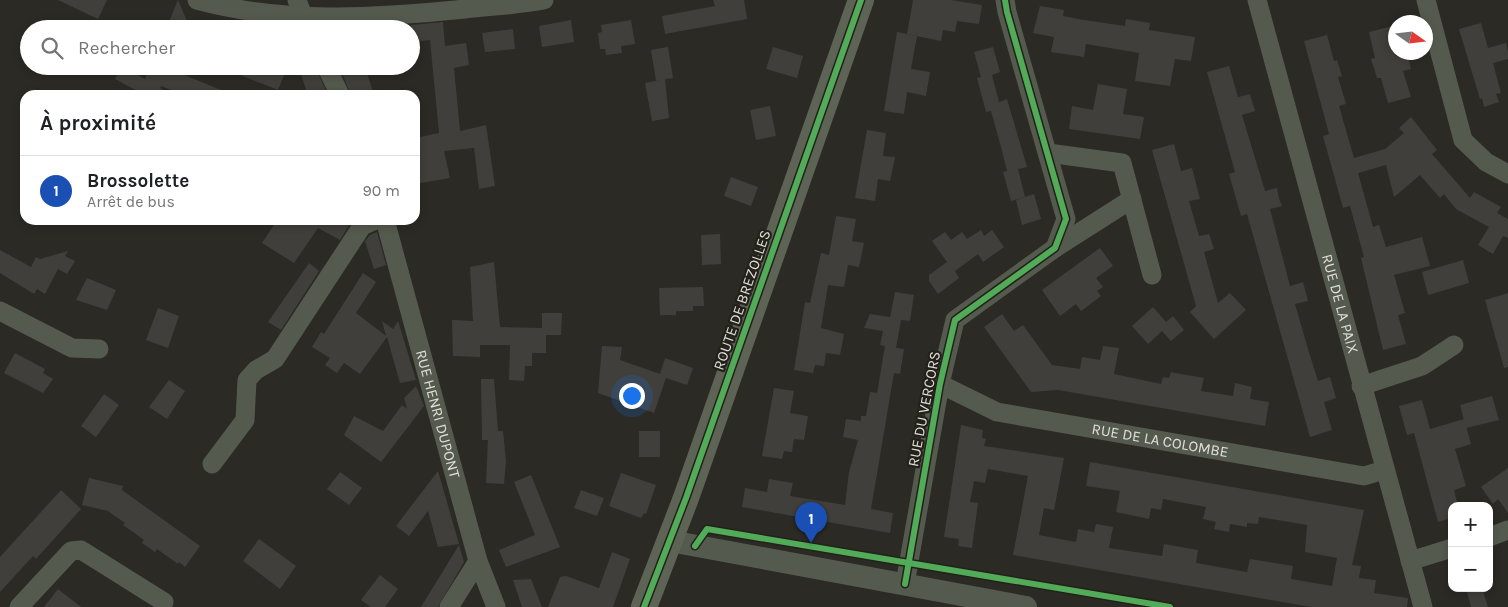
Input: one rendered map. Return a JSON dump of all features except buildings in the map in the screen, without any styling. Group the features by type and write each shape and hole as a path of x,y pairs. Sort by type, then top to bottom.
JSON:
{"main road":[{"name":"ROUTE DE BREZOLLES","path":"644,607 670,541 861,0"}],"street":[{"path":"197,0 230,9 302,15 383,17 544,0"},
{"path":"1006,0 1007,12 1066,218 1055,248"},
{"name":"RUE DE LA PAIX","path":"1257,0 1423,607"},
{"path":"1426,0 1463,140 1486,162 1508,174"},
{"path":"330,75 338,90"},
{"path":"1048,154 1122,163 1152,275"},
{"name":"RUE DU VERCORS","path":"905,584 940,384 955,320 1055,248 1132,199"},
{"path":"212,464 245,420 247,380 256,370 275,359 364,225"},
{"name":"RUE HENRI DUPONT","path":"386,225 478,561 496,607"},
{"path":"0,311 72,348 99,350"},
{"path":"1362,386 1422,366 1454,345"},
{"name":"RUE DE LA COLOMBE","path":"940,384 997,412 1364,476 1384,470"},
{"path":"1493,536 1508,530"},
{"path":"670,541 1024,607"},
{"path":"1410,561 1448,549"},
{"path":"19,607 71,551 81,550 164,602"},
{"path":"448,607 478,561"}],"cycle path":[{"path":"644,607 686,498 861,0"},
{"path":"905,584 940,384 955,320 1055,248 1066,219 1005,0"},
{"path":"695,546 707,529 1170,607"}],"place":[{"name":"Brossolette","path":"811,543"}]}
